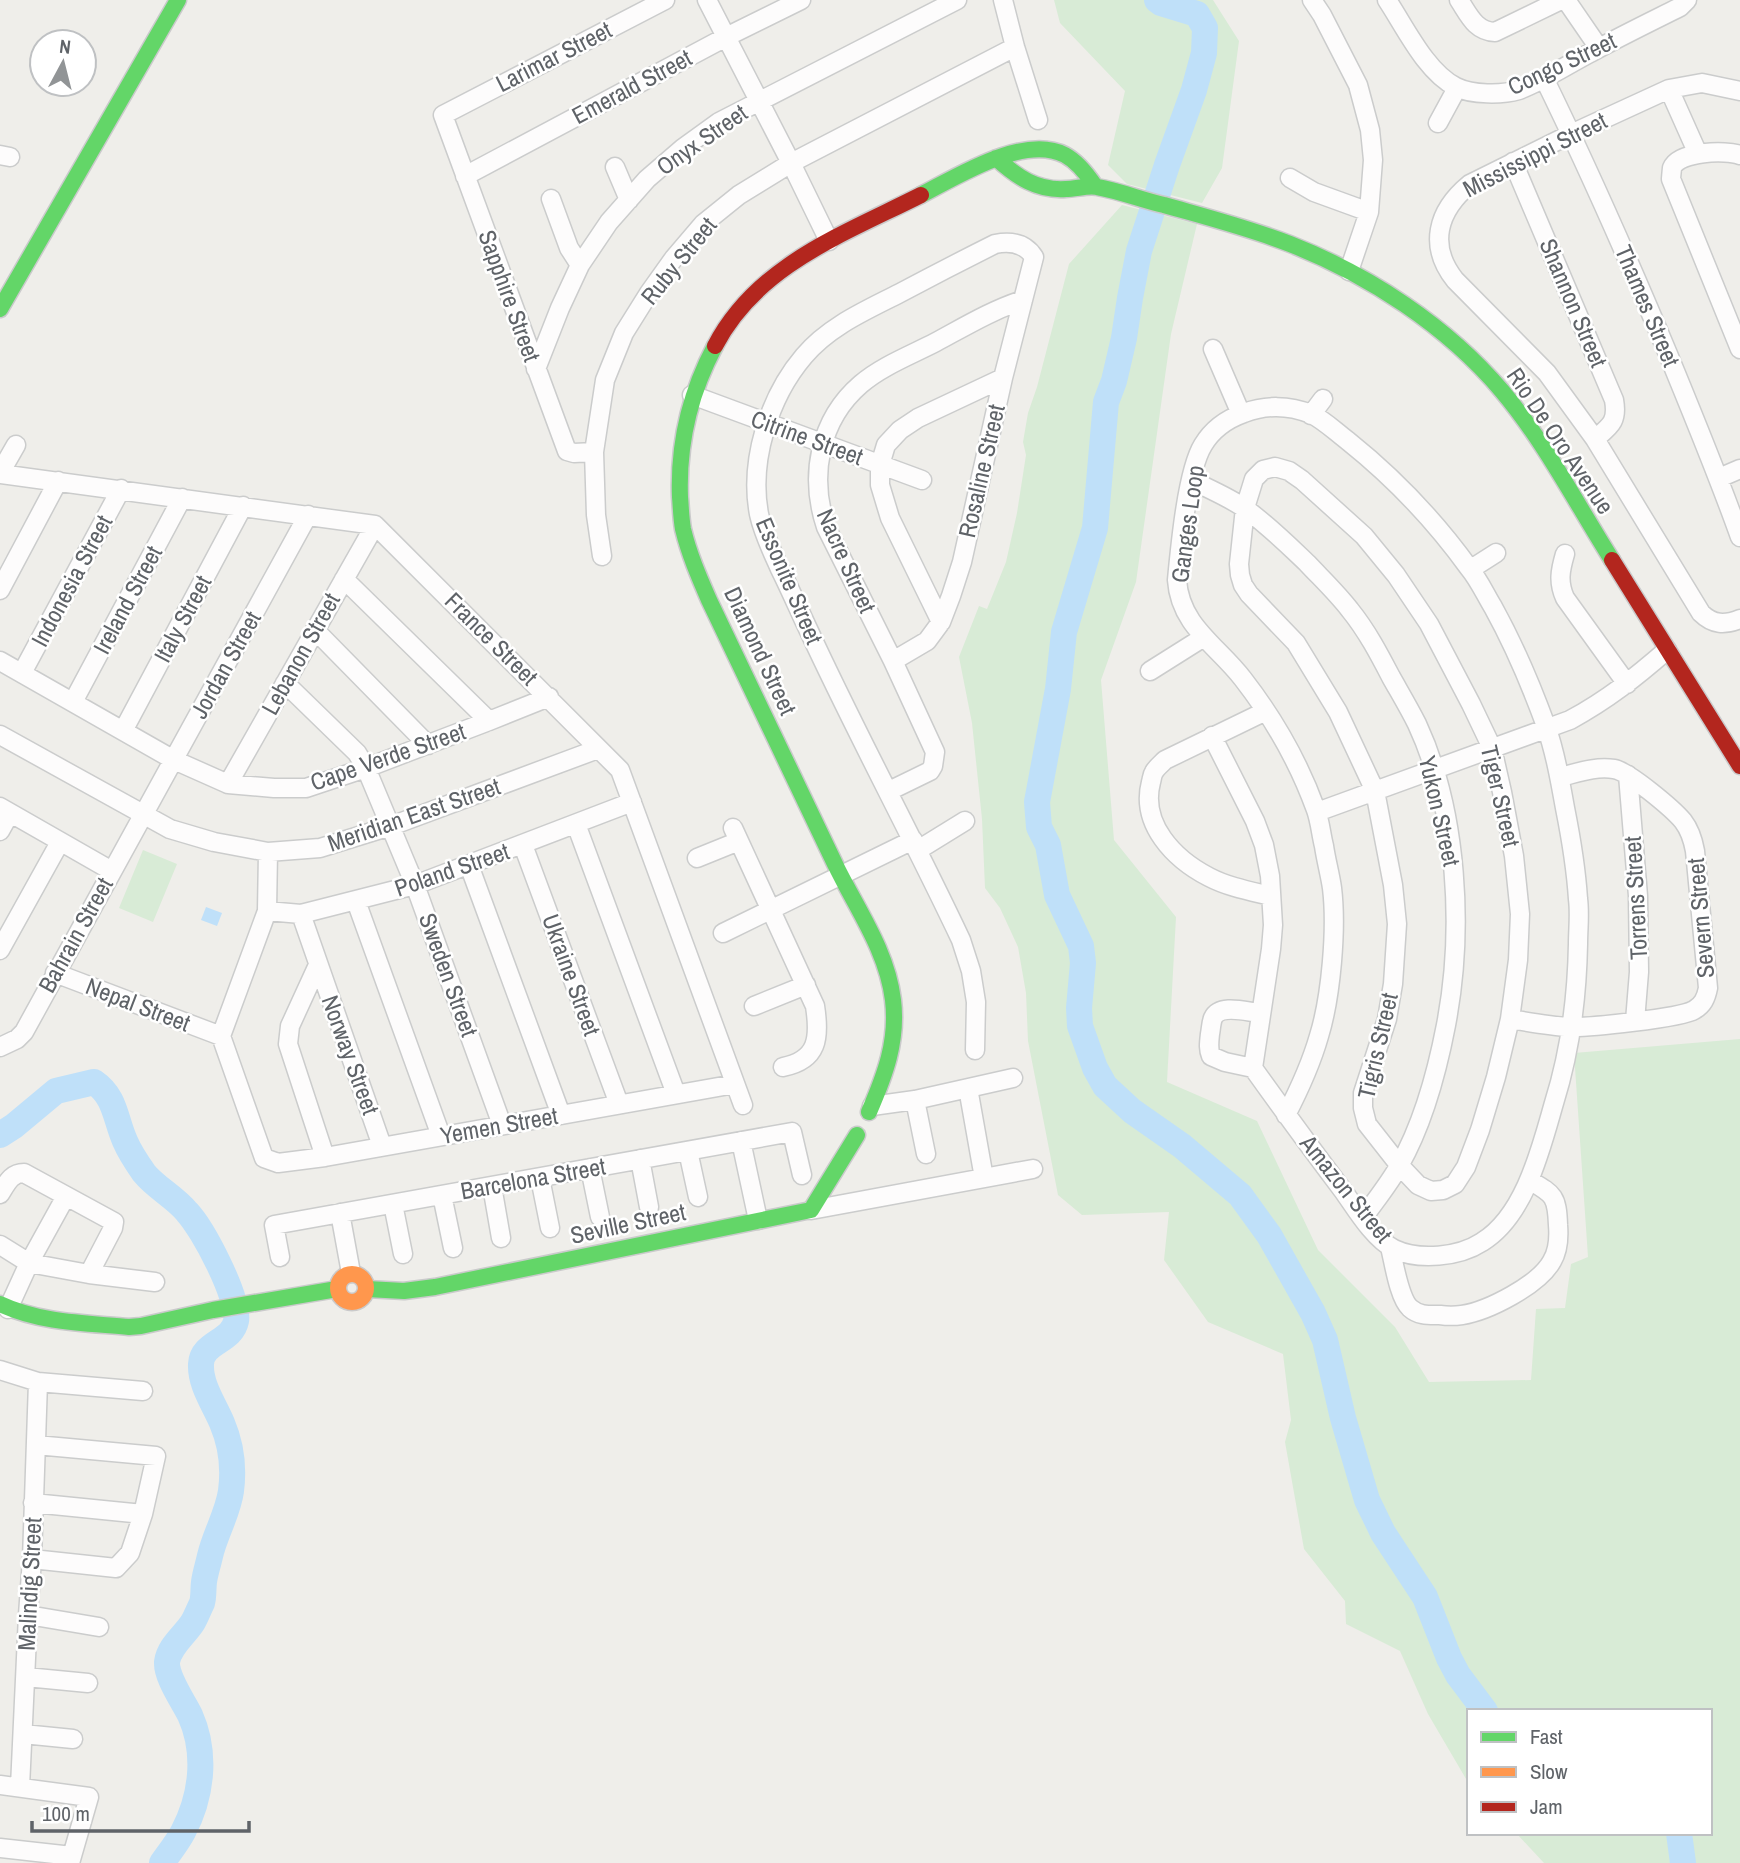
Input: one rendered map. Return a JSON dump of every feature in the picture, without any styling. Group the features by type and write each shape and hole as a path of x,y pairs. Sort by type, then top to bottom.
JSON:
{"street":[{"path":"0,309 178,0"},
{"name":"Larimar Street","path":"443,115 664,0"},
{"path":"707,0 829,241 996,158 1025,150 1055,150 1069,156 1095,187"},
{"name":"Emerald Street","path":"465,176 801,0"},
{"name":"Onyx Street","path":"536,369 580,265 609,222 647,179 682,148 719,122 957,0"},
{"path":"1003,0 1014,47 1038,120"},
{"path":"1312,0 1358,85 1370,130 1373,160 1369,212 1349,271"},
{"path":"1387,0 1423,55 1457,88 1438,123"},
{"path":"1459,0 1472,21 1485,32 1504,29 1538,5 1564,0 1599,48"},
{"name":"Congo Street","path":"1457,88 1499,94 1519,90 1680,7 1687,0"},
{"name":"Ruby Street","path":"602,556 596,515 594,452 605,380 624,333 674,258 704,224 739,195 791,163 1014,47"},
{"name":"Thames Street","path":"1544,78 1648,307 1719,478 1740,537"},
{"name":"Mississippi Street","path":"1740,91 1702,83 1669,89 1469,184 1455,196 1446,209 1439,242 1440,255 1455,281 1547,373 1595,439 1701,613 1718,624 1740,619"},
{"path":"1669,89 1698,154"},
{"name":"Sapphire Street","path":"443,115 567,451 594,452"},
{"path":"1740,155 1724,152 1698,154 1677,161 1672,168 1671,179 1740,349"},
{"name":"Rio De Oro Avenue","path":"996,158 1020,179 1044,189 1095,187 1242,226 1283,241 1349,271 1397,301 1444,336 1487,375 1517,411 1740,766"},
{"name":"Shannon Street","path":"1513,162 1614,400 1615,417 1611,425 1595,439"},
{"path":"615,167 629,200"},
{"path":"1290,178 1314,192 1369,212"},
{"path":"551,199 569,248 580,265"},
{"name":"Diamond Street","path":"829,241 780,270 731,319 711,351 692,395 680,462 683,528 710,602 884,959 893,994 891,1054 885,1076 865,1121"},
{"name":"Essonite Street","path":"975,1050 976,1002 971,971 961,940 822,659 764,533 759,513 760,456 766,423 776,398 805,354 824,336 850,318 995,244 1015,243 1030,251 1034,257"},
{"name":"Rosaline Street","path":"893,661 927,641 942,622 962,562 1003,379 1034,257"},
{"name":"Nacre Street","path":"888,791 930,771 935,752 826,527 817,492 818,467 823,444 832,421 844,402 861,384 963,328 1023,300"},
{"path":"1213,349 1241,414"},
{"path":"942,622 890,518 880,485 880,465 886,445 900,430 918,418 1003,379"},
{"name":"Citrine Street","path":"692,395 922,480"},
{"path":"1311,415 1323,399"},
{"name":"Ganges Loop","path":"1286,1115 1320,1036 1328,996 1333,938 1332,890 1317,812 1293,756 1242,677 1204,638 1189,618 1178,593 1178,565 1196,459 1203,444 1215,429 1241,414 1262,407 1283,407 1311,415 1370,459 1422,512 1471,569 1513,644 1547,728"},
{"path":"16,444 0,474 375,524"},
{"name":"Tiger Street","path":"1245,508 1254,480 1263,470 1275,467 1289,471 1302,480 1364,536 1396,575 1429,624 1492,748 1514,856 1520,914 1518,960 1510,1019 1480,1130 1466,1167 1455,1184 1443,1190 1431,1191 1418,1185 1400,1166"},
{"path":"1719,478 1740,469"},
{"name":"Yukon Street","path":"1192,480 1245,508 1275,532 1350,610 1371,639 1417,725 1444,809 1454,867 1456,939 1452,993 1436,1071 1425,1106 1400,1166 1363,1218"},
{"path":"0,590 58,481"},
{"name":"Indonesia Street","path":"22,673 121,489"},
{"name":"Ireland Street","path":"73,702 182,498"},
{"name":"Italy Street","path":"123,731 243,506"},
{"name":"Tigris Street","path":"1245,508 1239,564 1243,585 1296,643 1338,712 1375,791 1393,885 1397,924 1393,984 1387,1019 1363,1093 1363,1108 1367,1124 1400,1166"},
{"name":"Jordan Street","path":"144,814 308,515"},
{"name":"Lebanon Street","path":"228,784 375,524"},
{"name":"France Street","path":"375,524 620,770 743,1105"},
{"path":"1471,569 1496,554"},
{"path":"1565,554 1559,578 1561,588 1627,684"},
{"path":"344,579 489,722"},
{"path":"316,629 428,745"},
{"path":"1150,671 1204,638"},
{"path":"1317,812 1570,720 1627,684 1668,650"},
{"name":"Cape Verde Street","path":"0,661 174,760 228,784 274,788 306,788 428,745 549,697"},
{"name":"Sweden Street","path":"285,683 358,753 366,768 415,885 502,1125"},
{"path":"1266,711 1165,760 1154,772 1149,790 1149,807 1154,825 1166,845 1188,864 1209,877 1234,887 1271,896"},
{"name":"Amazon Street","path":"1253,1069 1363,1218 1391,1247 1405,1253 1435,1256 1457,1253 1479,1245 1499,1231 1529,1180 1558,1092 1571,1028 1577,979 1579,902 1560,777 1547,728"},
{"name":"Meridian East Street","path":"0,735 170,828 214,842 268,852 320,848 391,826 598,749"},
{"path":"1212,736 1255,821 1264,845 1270,876 1272,949 1253,1069 1212,1056 1209,1051 1212,1023 1218,1012 1224,1010 1260,1013"},
{"name":"Severn Street","path":"1510,1019 1571,1028 1689,1013 1702,1005 1708,988 1692,836 1685,823 1619,770 1588,770 1560,777"},
{"name":"Torrens Street","path":"1628,775 1639,896 1639,972 1635,1021"},
{"name":"Poland Street","path":"267,911 301,914 415,885 632,802"},
{"path":"0,831 5,810 111,871"},
{"name":"Bahrain Street","path":"0,1047 17,1039 24,1032 144,814"},
{"path":"723,933 841,875 916,845 965,821"},
{"path":"576,824 676,1094"},
{"path":"697,858 736,834 815,1006 818,1021 811,1052 804,1060 783,1067"},
{"path":"0,950 60,842"},
{"name":"Ukraine Street","path":"523,845 619,1104"},
{"path":"221,1036 267,911 268,852"},
{"path":"469,865 561,1115"},
{"path":"356,901 441,1136"},
{"name":"Norway Street","path":"301,914 382,1146"},
{"name":"Norway Street","path":"318,965 290,1026 288,1044 325,1157"},
{"name":"Nepal Street","path":"55,973 221,1036"},
{"path":"754,1006 806,985"},
{"name":"Yemen Street","path":"221,1036 264,1158 278,1164 735,1084"},
{"path":"811,1210 865,1121 915,1100 1013,1078"},
{"path":"968,1088 984,1178"},
{"path":"915,1100 926,1154"},
{"name":"Barcelona Street","path":"280,1257 274,1225 792,1132 802,1175"},
{"path":"741,1141 758,1220"},
{"path":"688,1151 698,1197"},
{"path":"640,1159 649,1207"},
{"path":"590,1168 600,1217"},
{"path":"811,1210 1033,1169"},
{"path":"0,1194 10,1178 17,1173 24,1173 114,1222 89,1274"},
{"path":"540,1178 550,1228"},
{"path":"1391,1247 1405,1303 1423,1315 1460,1316 1510,1297 1545,1271 1552,1262 1558,1239 1556,1203 1551,1192 1529,1180"},
{"path":"492,1186 501,1238"},
{"path":"442,1195 453,1248"},
{"path":"66,1196 4,1307 25,1315 129,1327 337,1289"},
{"path":"393,1204 403,1254"},
{"name":"Seville Street","path":"367,1289 435,1287 811,1210"},
{"path":"340,1213 351,1273"},
{"path":"0,1245 29,1263 155,1282"},
{"path":"351,1273 362,1278 367,1289 363,1298 354,1302 341,1298 337,1289 341,1278 351,1273"},
{"path":"0,1370 38,1382 143,1391"},
{"name":"Malindig Street","path":"20,1787 33,1559 38,1382"},
{"path":"33,1559 116,1568 130,1553 143,1514 156,1455 36,1445"},
{"path":"33,1503 143,1514"},
{"path":"28,1615 99,1627"},
{"path":"26,1677 88,1684"},
{"path":"23,1734 74,1739"},
{"path":"0,1785 89,1797 71,1860 0,1848"}],"green space":[{"path":"1054,0 1213,0 1239,41 1222,168 1202,203 1127,184 1108,165 1125,91 1060,23"},
{"path":"1122,205 1197,224 1171,334 1136,582 1101,680 1114,840 1176,917 1167,1082 1257,1121 1318,1250 1395,1327 1429,1382 1531,1380 1536,1309 1565,1308 1571,1264 1588,1257 1574,1053 1740,1039 1740,1863 1544,1863 1518,1835 1712,1835 1712,1709 1467,1709 1467,1781 1428,1714 1400,1651 1346,1624 1345,1601 1304,1549 1285,1442 1291,1420 1283,1354 1208,1322 1164,1260 1169,1212 1082,1215 1058,1195 1028,1041 1026,993 1018,947 1000,908 985,888 982,819 972,723 959,657 979,606 987,609 1006,562 1026,455 1023,442 1028,413 1069,264"},
{"path":"143,850 177,864 153,922 119,908"}],"water":[{"path":"206,907 222,913 217,926 201,920"}],"waterway":[{"path":"1157,0 1197,14 1205,28 1204,53 1139,251 1124,338 1106,402 1095,528 1064,632 1058,689 1037,802 1039,827 1048,845 1057,895 1081,946 1083,963 1080,1026 1095,1068 1105,1086 1132,1111 1182,1146 1240,1195 1269,1235 1313,1313 1325,1340 1343,1418 1367,1500 1383,1533 1425,1597 1458,1675 1484,1709"},
{"path":"0,1135 56,1091 94,1082 111,1101 127,1145 144,1173 182,1207 202,1233 226,1281 236,1311 233,1328 206,1351 201,1364 205,1387 228,1439 232,1482 227,1507 212,1548 202,1603 193,1622 168,1656 167,1668 172,1682 195,1729 199,1744 200,1774 195,1804 181,1836 162,1863"},
{"path":"1679,1835 1683,1863"}],"traffic: fast":[{"path":"0,309 178,0"},
{"path":"921,195 972,168 1011,153 1030,150 1049,150 1065,155 1082,169 1095,186"},
{"path":"996,158 1020,177 1046,188 1090,186 1106,189 1275,238 1349,271 1405,305 1457,345 1502,391 1546,452 1612,560"},
{"path":"715,346 692,400 687,419 680,477 683,529 709,600 835,864 870,930 890,982 894,1015 892,1044 869,1112"},
{"path":"367,1289 404,1291 435,1287 811,1210 857,1135"},
{"path":"0,1304 47,1319 129,1327 337,1289"}],"traffic: slow":[{"path":"352,1274 362,1278 366,1288 362,1298 352,1302 342,1298 338,1288 342,1278 352,1274"}],"traffic: jam":[{"path":"715,346 733,318 754,294 778,273 833,239 921,195"},
{"path":"1612,560 1740,766"}]}
